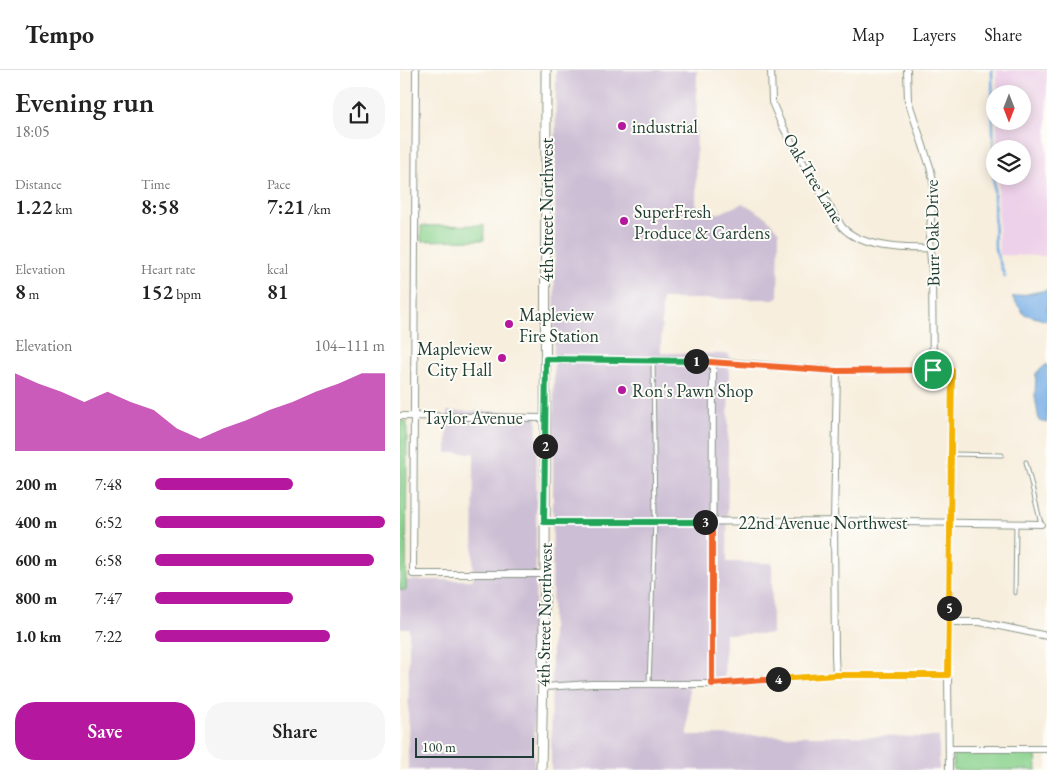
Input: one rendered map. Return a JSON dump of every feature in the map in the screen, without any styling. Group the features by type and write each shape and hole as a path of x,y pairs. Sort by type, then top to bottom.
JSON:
{"street":[{"path":"416,70 413,574 545,574"},
{"name":"4th Street Northwest","path":"541,770 545,574 546,70"},
{"name":"Oak Tree Lane","path":"771,70 772,102 780,121 842,227 851,235 869,242 903,248 930,248"},
{"name":"Burr Oak Drive","path":"907,70 908,100 933,180 934,198 930,248 933,370"},
{"path":"546,359 714,361 837,371 952,370 948,770"},
{"path":"712,684 714,361"},
{"path":"836,675 834,655 834,522 837,371"},
{"name":"Taylor Avenue","path":"400,416 545,418"},
{"name":"22nd Avenue Northwest","path":"544,522 1041,524"},
{"path":"949,622 980,622 1047,636"},
{"path":"543,688 592,684 712,684 836,675 948,675"},
{"path":"949,749 1047,749"}],"lane":[{"path":"649,684 654,522 653,360"},
{"path":"951,454 1002,455"},
{"path":"1026,462 1041,524"},
{"path":"1015,593 1016,524"}],"shaded area":[{"path":"556,70 697,70 696,212 720,213 743,203 766,217 779,232 778,299 662,299 661,353 729,354 727,562 772,563 772,634 725,634 724,681 689,681 688,735 939,737 939,770 551,770"},
{"path":"997,70 1047,70 1047,256 999,255 998,185 1031,185 1031,140 997,140 997,130 1031,130 1031,85 997,85"},
{"path":"447,411 537,412 534,770 408,770 409,628 400,628 400,590 406,590 406,580 473,580 474,453 447,453"}],"green space":[{"path":"484,225 484,240 421,241 421,226"},
{"path":"400,421 407,421 406,590 400,590"},
{"path":"953,754 1036,754 1037,770 953,770"}],"water":[{"path":"1047,290 1047,321 1024,314 1012,297"},
{"path":"1047,364 1047,423 1039,421 1035,396 1036,373"}],"waterway":[{"path":"992,70 995,249 1005,277"}],"place":[{"name":"industrial","path":"622,126"},
{"name":"SuperFresh Produce & Gardens","path":"624,221"},
{"name":"Mapleview Fire Station","path":"509,324"},
{"name":"Mapleview City Hall","path":"502,358"},
{"name":"Ron's Pawn Shop","path":"622,390"}],"route":[{"path":"546,359 714,361 837,371 933,370 952,370 948,675 836,675 712,684 712,522 544,522 546,359"}]}
